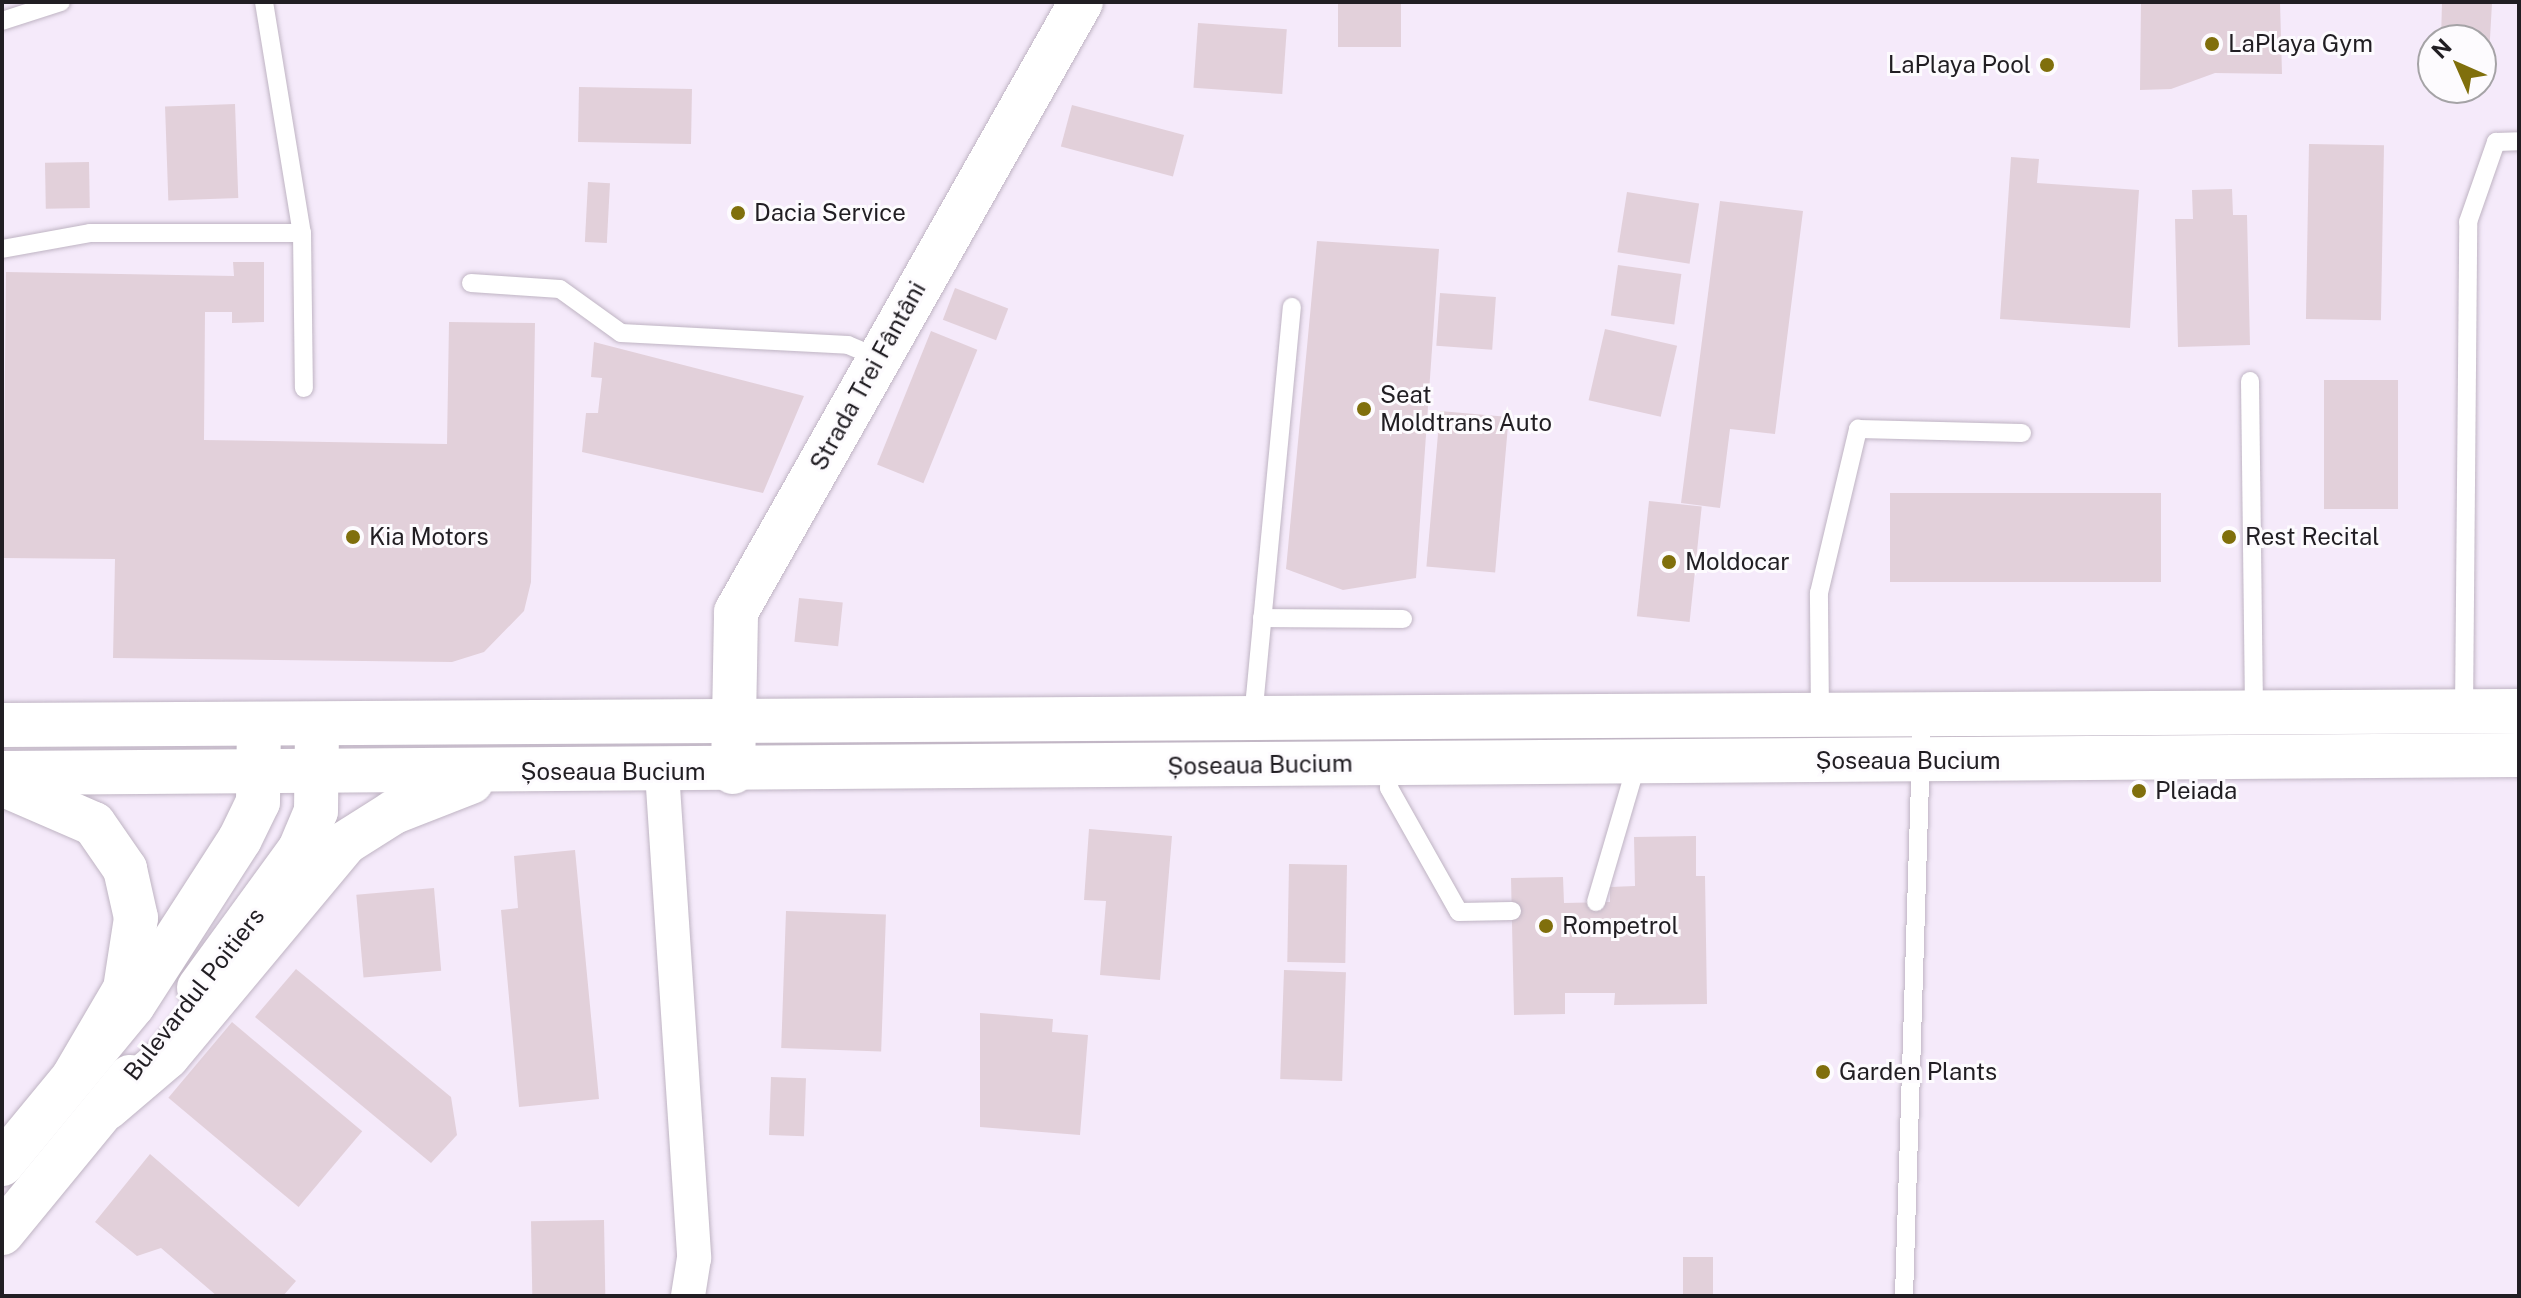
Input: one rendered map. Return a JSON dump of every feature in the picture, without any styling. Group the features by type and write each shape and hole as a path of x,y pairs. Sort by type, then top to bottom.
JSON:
{"main road":[{"name":"Strada Trei Fântâni","path":"733,772 736,612 1081,2"},
{"name":"Șoseaua Bucium","path":"2,725 1820,718 2519,711"},
{"name":"Bulevardul Poitiers","path":"2,1164 133,1005 232,852 258,802 259,725"},
{"name":"Bulevardul Poitiers","path":"5,1221 107,1108 284,877 316,811 317,725"},
{"name":"Șoseaua Bucium","path":"2,773 733,772 2519,755"},
{"path":"107,1108 167,1057 345,843 394,812 495,772"},
{"path":"2,784 94,824 125,869 136,918 125,989 74,1076"}],"street":[{"path":"662,772 694,1258 688,1296"}],"lane":[{"path":"2,21 61,2"},
{"path":"264,2 302,233 304,388"},
{"path":"2464,712 2468,222 2496,142 2519,141"},
{"path":"2,249 90,233 302,233"},
{"path":"471,283 560,289 621,333 848,345 879,358"},
{"path":"1253,718 1292,307"},
{"path":"2250,381 2254,714"},
{"path":"1820,718 1819,593 1858,429 2022,433"},
{"path":"1262,618 1403,619"},
{"path":"1904,1296 1922,717"},
{"path":"1393,718 1389,788 1459,912 1512,911"},
{"path":"1596,902 1637,763"}],"building":[{"path":"1338,2 1401,2 1401,47 1338,47"},
{"name":"LaPlaya Gym","path":"2141,2 2280,2 2282,74 2215,73 2171,89 2140,90"},
{"path":"2442,2 2492,3 2491,24 2441,24"},
{"path":"1198,23 1287,29 1282,94 1193,88"},
{"path":"579,87 692,89 691,144 578,142"},
{"path":"235,104 238,198 168,200 165,106"},
{"path":"1072,105 1184,135 1173,177 1061,147"},
{"path":"2309,144 2384,145 2381,320 2306,319"},
{"path":"2011,157 2039,159 2037,183 2139,190 2130,328 2000,319"},
{"path":"89,162 90,208 46,209 45,163"},
{"path":"588,182 610,183 607,243 585,242"},
{"path":"2232,189 2233,215 2247,215 2250,345 2178,347 2175,219 2193,219 2192,190"},
{"path":"1627,192 1699,203 1690,264 1617,252"},
{"path":"1720,201 1803,211 1775,434 1730,429 1720,508 1681,503"},
{"name":"Seat Moldtrans Auto","path":"1317,241 1439,249 1416,578 1343,590 1286,569"},
{"path":"233,262 264,262 264,322 232,323 232,312 205,312 204,440 447,444 449,322 535,323 531,582 524,611 484,652 452,662 113,658 115,559 3,558 6,272 234,276"},
{"path":"1618,265 1681,274 1674,324 1611,316"},
{"path":"955,288 1008,308 996,340 943,320"},
{"path":"1440,293 1496,297 1492,350 1436,346"},
{"path":"1605,329 1677,346 1661,417 1589,400"},
{"path":"931,331 977,350 923,483 877,465"},
{"path":"594,342 804,396 763,493 582,452 586,413 598,413 602,378 591,377"},
{"path":"2324,380 2398,380 2398,509 2324,509"},
{"path":"1440,411 1509,417 1495,572 1426,566"},
{"path":"1890,493 2161,493 2161,582 1890,582"},
{"name":"Moldocar","path":"1649,501 1702,507 1690,622 1637,616"},
{"path":"799,598 843,603 838,646 794,642"},
{"path":"1089,829 1172,836 1160,980 1100,975 1106,901 1084,900"},
{"path":"1696,836 1696,876 1705,876 1707,1004 1614,1005 1615,993 1565,993 1565,1014 1514,1015 1511,878 1563,877 1564,903 1610,902 1610,887 1635,886 1634,837"},
{"path":"575,850 599,1099 519,1107 501,910 518,908 514,856"},
{"path":"1289,864 1347,865 1345,963 1287,962"},
{"path":"434,888 441,971 364,977 356,895"},
{"path":"786,911 886,914 881,1051 781,1048"},
{"path":"296,969 451,1097 457,1135 431,1163 255,1017"},
{"path":"1284,970 1346,972 1342,1081 1280,1079"},
{"path":"980,1013 1053,1019 1052,1032 1088,1035 1080,1135 980,1127"},
{"path":"232,1022 362,1131 299,1207 168,1098"},
{"path":"771,1077 806,1078 804,1136 769,1135"},
{"path":"150,1154 296,1281 283,1296 217,1296 161,1248 137,1256 95,1222"},
{"path":"604,1220 605,1296 532,1296 531,1221"},
{"path":"1683,1257 1713,1257 1713,1296 1683,1296"}],"place":[{"name":"LaPlaya Gym","path":"2212,44"},
{"name":"LaPlaya Pool","path":"2047,65"},
{"name":"Dacia Service","path":"738,213"},
{"name":"Seat Moldtrans Auto","path":"1364,409"},
{"name":"Kia Motors","path":"353,537"},
{"name":"Rest Recital","path":"2229,537"},
{"name":"Moldocar","path":"1669,562"},
{"name":"Pleiada","path":"2139,791"},
{"name":"Rompetrol","path":"1546,926"},
{"name":"Garden Plants","path":"1823,1072"}]}
